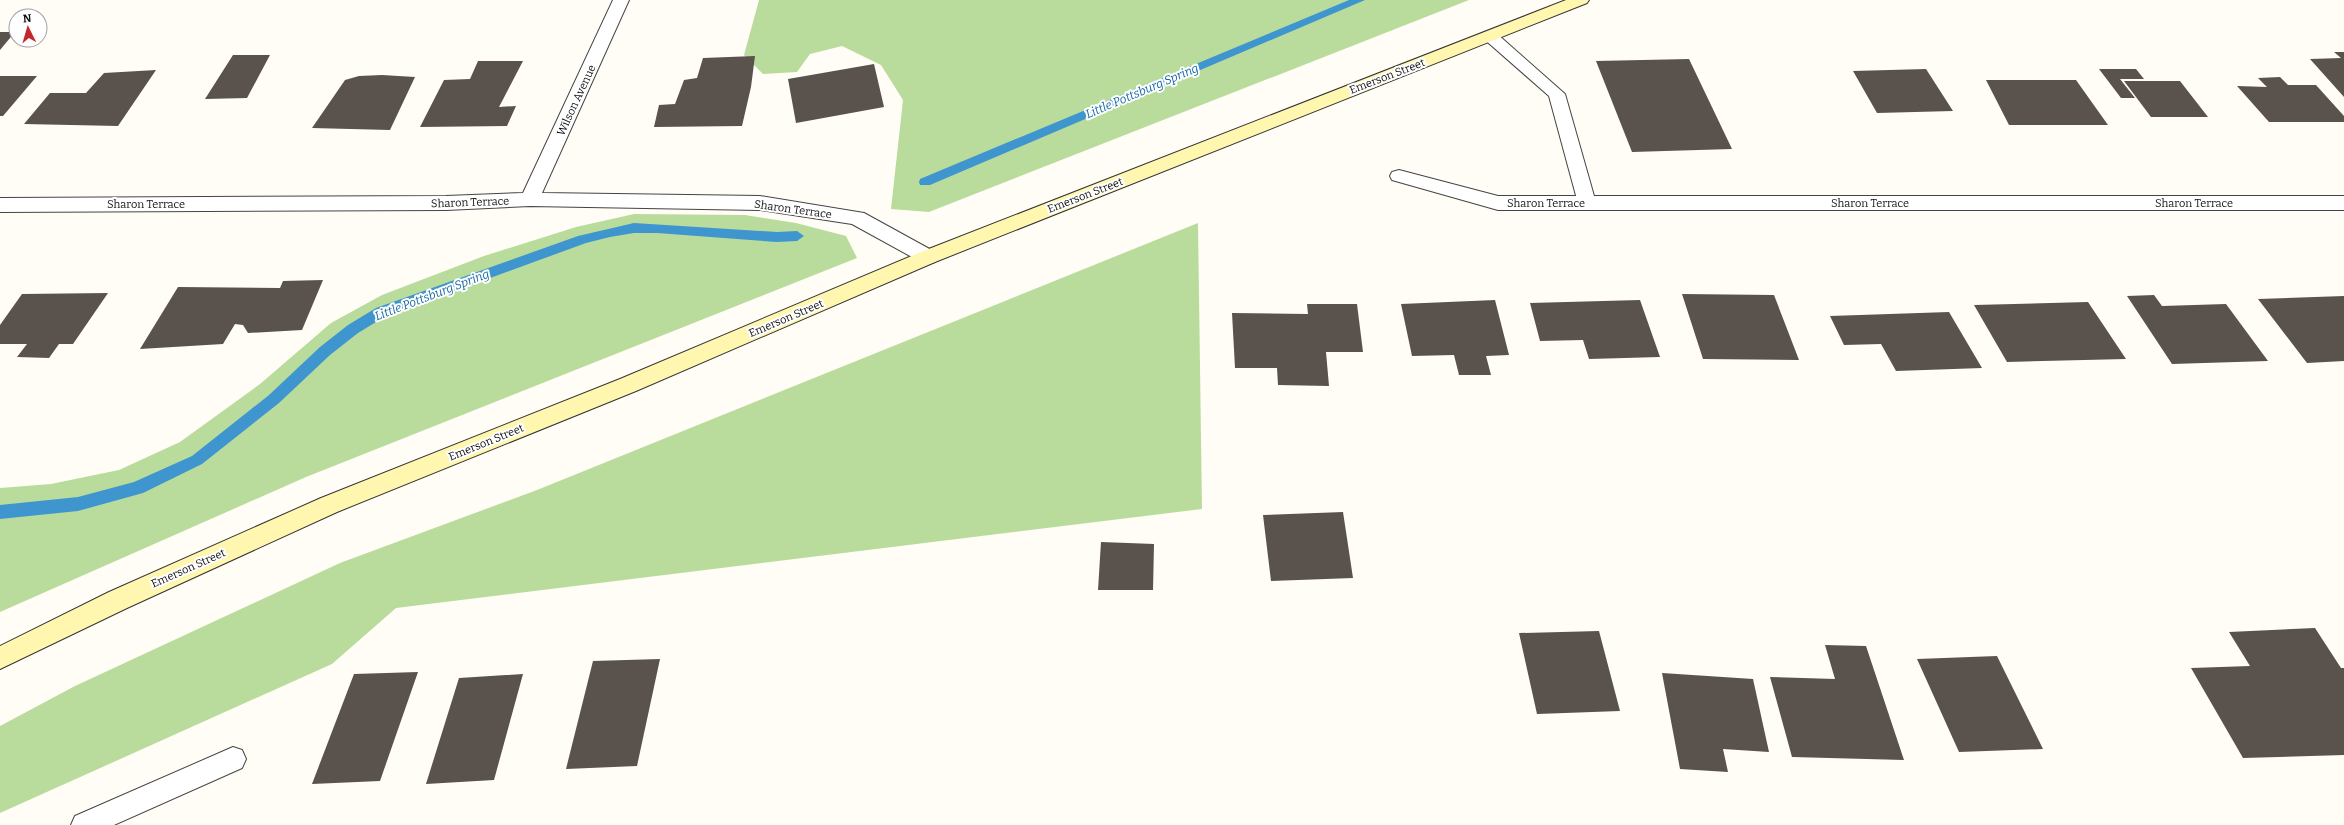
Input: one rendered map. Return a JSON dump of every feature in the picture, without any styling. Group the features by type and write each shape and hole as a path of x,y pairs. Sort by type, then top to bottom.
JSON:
{"main road":[{"name":"Emerson Street","path":"0,658 118,600 329,505 628,385 928,257 1581,0"}],"street":[{"name":"Wilson Avenue","path":"530,200 622,0"},
{"name":"Sharon Terrace","path":"1399,176 1498,203 2344,203"},
{"name":"Sharon Terrace","path":"0,205 438,204 530,200 760,203 856,218 928,257"}],"lane":[{"path":"1490,36 1557,94 1587,203"},
{"path":"84,825 233,759"}],"green space":[{"path":"759,0 1469,0 929,212 891,209 903,100 881,65 842,46 810,54 797,72 763,74 744,55"},
{"path":"634,214 745,215 796,223 846,236 857,258 306,477 0,612 0,488 51,484 119,470 180,442 260,384 331,323 382,295 484,256 576,227"},
{"path":"1198,223 1202,509 396,608 332,664 0,813 0,726 75,686 340,563 537,490"}],"building":[{"path":"0,32 8,32 8,40 0,50"},
{"path":"2334,52 2344,52 2344,97 2310,59 2341,58"},
{"path":"233,55 270,55 247,98 205,99"},
{"path":"755,56 751,87 742,126 654,127 659,105 675,104 684,80 697,78 703,58"},
{"path":"1689,59 1732,149 1632,152 1596,61"},
{"path":"478,61 523,61 499,107 516,106 507,126 420,127 444,80 470,79"},
{"path":"874,64 884,107 796,123 788,79"},
{"path":"1926,69 1953,111 1877,113 1853,71"},
{"path":"2099,69 2136,69 2144,79 2120,79 2135,98 2121,98"},
{"path":"156,70 118,126 24,124 50,93 86,93 104,73"},
{"path":"382,75 415,77 390,130 312,128 345,80 359,76"},
{"path":"0,76 37,76 3,116 0,116"},
{"path":"2280,77 2288,85 2316,85 2344,116 2344,122 2269,122 2237,86 2267,87 2258,78"},
{"path":"1986,80 2076,80 2108,125 2009,125"},
{"path":"2124,81 2180,81 2208,117 2151,117"},
{"path":"323,280 302,330 248,333 243,325 235,324 223,344 140,349 178,287 280,288 283,281"},
{"path":"108,293 73,344 59,344 49,358 17,357 27,344 0,344 0,325 22,294"},
{"path":"1682,294 1774,295 1799,360 1703,359"},
{"path":"2154,295 2162,306 2226,304 2268,361 2172,364 2127,296"},
{"path":"2344,296 2344,361 2307,363 2258,299"},
{"path":"1495,300 1509,355 1486,356 1491,375 1459,375 1454,355 1412,356 1401,304"},
{"path":"1640,300 1660,357 1589,359 1583,340 1540,341 1530,303"},
{"path":"2088,302 2126,359 2007,362 1974,305"},
{"path":"1307,304 1357,304 1363,352 1326,352 1329,386 1278,385 1277,368 1235,368 1232,313 1308,314"},
{"path":"1949,312 1982,368 1896,371 1881,344 1844,345 1830,316"},
{"path":"1343,512 1353,578 1271,581 1263,515"},
{"path":"1101,542 1154,544 1153,590 1098,590"},
{"path":"2315,628 2341,668 2344,668 2344,755 2243,758 2191,668 2250,666 2229,632"},
{"path":"1599,631 1620,711 1537,714 1519,633"},
{"path":"1825,645 1866,646 1904,760 1792,757 1770,677 1835,679"},
{"path":"1997,656 2043,749 1959,752 1917,659"},
{"path":"660,659 637,766 566,769 593,661"},
{"path":"418,672 380,781 312,784 354,674"},
{"path":"1662,673 1753,679 1769,752 1723,749 1728,772 1680,769"},
{"path":"523,674 494,780 426,784 459,678"}],"waterway":[{"name":"Little Pottsburg Spring","path":"925,182 1359,0"},
{"name":"Little Pottsburg Spring","path":"0,512 78,504 137,488 197,460 274,399 325,351 353,329 381,312 583,239 634,228 657,228 777,237 797,236"}]}
